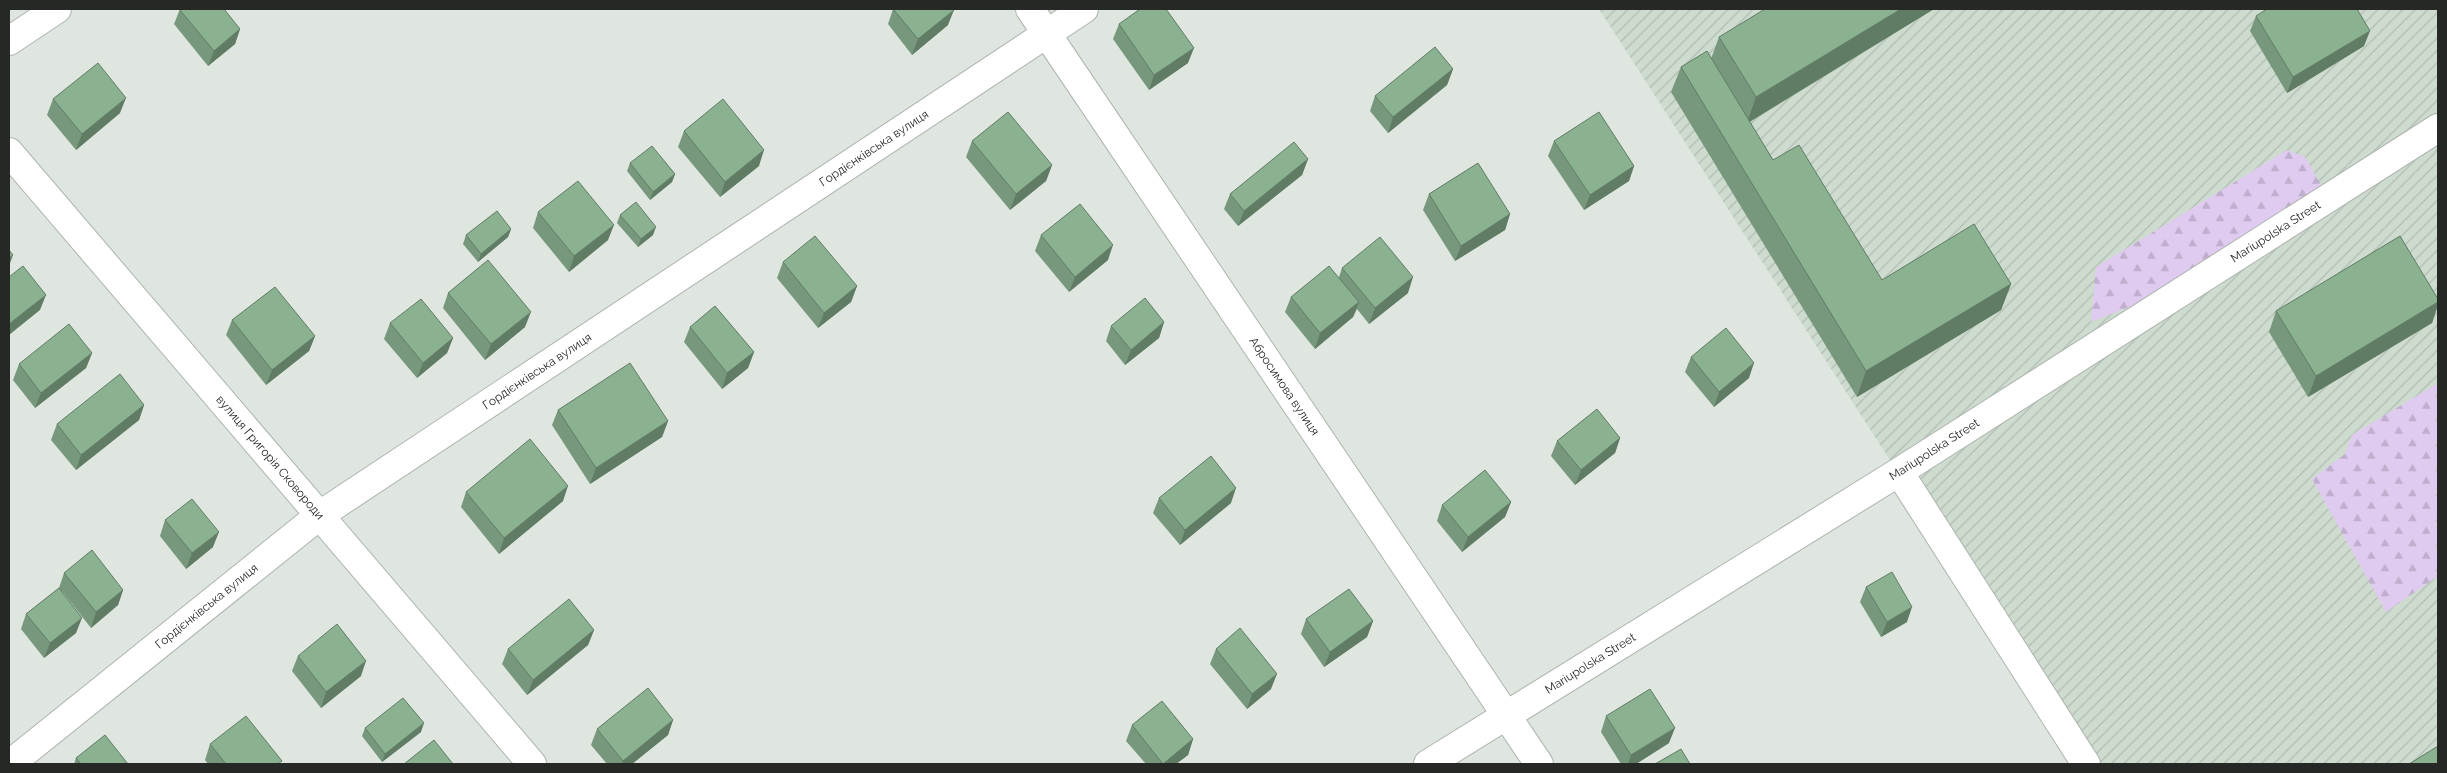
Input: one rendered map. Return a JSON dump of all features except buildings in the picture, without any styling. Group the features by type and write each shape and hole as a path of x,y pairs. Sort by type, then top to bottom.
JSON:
{"street":[{"path":"9,41 57,9"},
{"name":"Абросимова вулиця","path":"1030,9 1538,764"},
{"name":"Гордієнківська вулиця","path":"10,764 320,515 1048,35 1084,9"},
{"name":"Mariupolska Street","path":"1428,764 1899,472 2438,128"},
{"name":"вулиця Григорія Сковороди","path":"9,152 532,764"},
{"path":"1899,472 2086,764"}],"shaded area":[{"path":"1599,9 2438,9 2438,764 2086,764"}],"green space":[{"path":"2287,150 2305,157 2322,187 2218,272 2091,322 2096,267"},
{"path":"2438,383 2438,576 2386,612 2312,479 2345,454 2352,435"}]}
